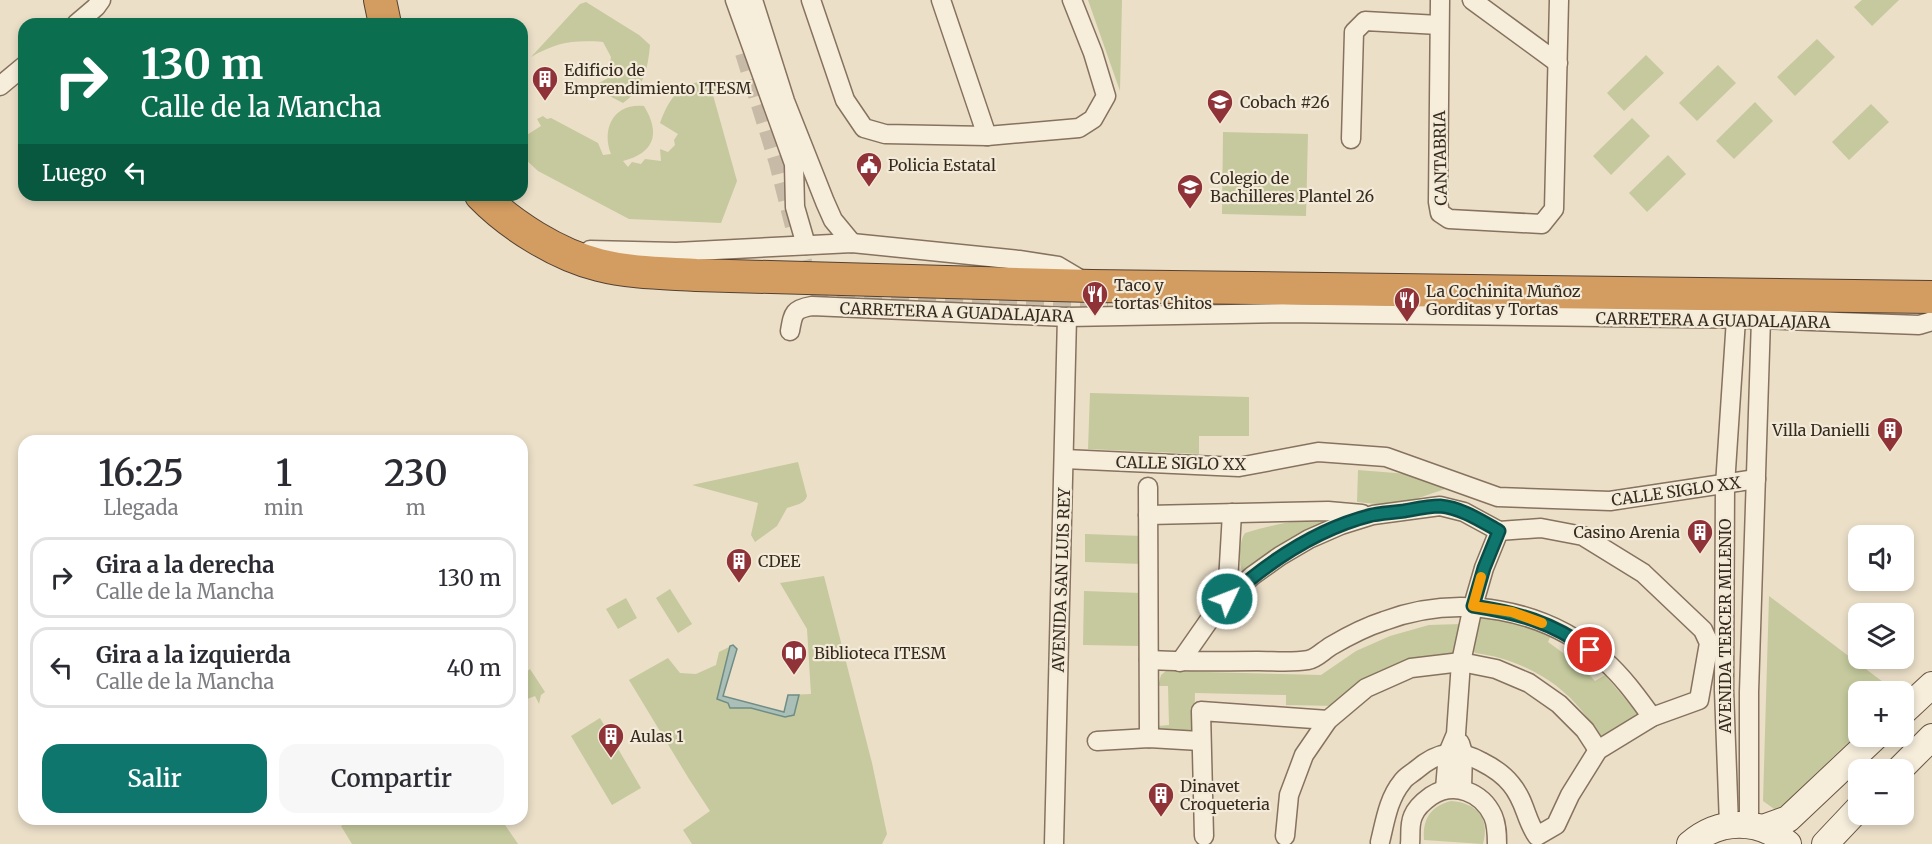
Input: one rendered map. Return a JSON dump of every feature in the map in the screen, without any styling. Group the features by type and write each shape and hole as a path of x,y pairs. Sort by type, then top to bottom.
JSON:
{"highway":[{"path":"380,0 384,18"},
{"path":"487,201 509,219 554,247 598,265 663,273 1100,297 1932,297"}],"street":[{"path":"84,18 96,8 101,0"},
{"path":"728,0 744,53"},
{"path":"735,0 794,164 795,207 806,245"},
{"path":"753,0 785,101 825,202 833,220 852,243"},
{"path":"811,0 845,100 864,128 885,134 987,136 1079,128 1093,119 1106,96 1093,53 1071,0"},
{"path":"941,0 987,136"},
{"name":"CANTABRIA","path":"1440,0 1438,202 1440,213 1449,219 1542,224 1554,209 1558,63"},
{"path":"1472,0 1558,63"},
{"path":"1558,63 1559,0"},
{"path":"1351,139 1353,32 1365,21 1439,25"},
{"path":"0,86 18,71"},
{"path":"554,247 610,252 665,252 852,243 1019,260 1058,266 1100,297 1147,315"},
{"name":"CARRETERA A GUADALAJARA","path":"790,331 793,315 800,308 812,306 1067,317 1283,313 1928,323"},
{"name":"AVENIDA SAN LUIS REY","path":"1054,844 1067,317"},
{"name":"AVENIDA TERCER MILENIO","path":"1736,319 1725,484 1724,690 1747,826"},
{"name":"AVENIDA TERCER MILENIO","path":"1747,826 1761,320"},
{"name":"CALLE SIGLO XX","path":"1064,459 1239,467 1318,452 1386,457 1498,497 1610,501 1756,479"},
{"path":"1148,487 1149,738"},
{"path":"1180,662 1199,633 1227,599 1252,576 1280,556 1309,539 1341,525 1373,515 1440,506 1464,512 1499,531 1541,528 1583,536 1643,573 1703,630 1708,643 1699,700 1652,717 1598,750 1570,795 1556,825 1537,836 1529,825 1525,804 1512,784 1497,770 1456,753 1426,761 1402,782 1389,806 1380,842"},
{"path":"1148,515 1328,511 1373,515"},
{"path":"1227,599 1232,513"},
{"path":"1454,789 1461,662 1484,568 1499,531"},
{"path":"1149,660 1180,662 1310,660 1358,631 1386,620 1425,610 1473,606 1512,612 1548,625 1574,639 1606,662 1634,691 1652,717"},
{"path":"1285,836 1289,795 1300,765 1304,755 1328,720 1366,688 1411,668 1461,662 1496,669 1529,683 1559,704 1585,730 1598,750"},
{"path":"1914,702 1932,685"},
{"path":"1724,690 1749,692"},
{"path":"1204,836 1201,711 1328,720"},
{"path":"1910,759 1932,737"},
{"path":"1097,741 1149,738 1200,741"},
{"path":"1690,844 1699,836 1715,828 1747,826 1788,819 1864,747"},
{"path":"1410,844 1411,821 1414,813 1424,801 1454,789 1478,797 1488,807 1497,832 1497,844"},
{"path":"1825,844 1848,820"},
{"path":"1747,826 1779,836 1788,844"}],"green space":[{"path":"1088,0 1122,0 1120,91"},
{"path":"1862,0 1899,0 1872,26 1854,7"},
{"path":"586,2 639,35 650,45 644,77 636,91 623,103 592,87 608,78 611,57 603,42 566,43 531,57 580,4"},
{"path":"1817,39 1835,57 1795,96 1777,77"},
{"path":"1646,55 1664,73 1624,111 1607,93"},
{"path":"1718,65 1736,83 1697,121 1679,103"},
{"path":"706,80 717,89 713,95 737,181 721,223 629,219 538,171 528,162 528,134 541,126 537,119 543,116 547,119 551,118 598,143 603,155 611,154 608,135 612,119 618,113 634,106 644,106 652,125 652,141 642,153 623,161 628,167 632,162 641,164 645,159 661,161 660,149 668,152 675,145 674,140 678,134 660,123 673,98 681,89"},
{"path":"1755,102 1773,121 1734,159 1716,141"},
{"path":"1871,104 1889,122 1849,160 1832,142"},
{"path":"1632,118 1650,136 1611,175 1593,156"},
{"path":"1223,132 1308,134 1306,216 1222,214"},
{"path":"1668,155 1686,174 1647,212 1629,193"},
{"path":"1090,393 1249,397 1249,436 1199,436 1199,454 1088,449"},
{"path":"798,462 806,499 787,508 777,526 755,542 751,535 758,503 692,485"},
{"path":"1358,470 1408,474 1448,488 1395,506 1357,502"},
{"path":"1341,517 1243,573 1240,553 1241,541 1245,533 1293,522"},
{"path":"1085,534 1142,536 1142,564 1085,562"},
{"path":"824,576 872,763 887,834 882,844 692,844 683,830 710,811 629,680 668,658 680,673 696,674 716,665 719,652 733,645 737,649 723,696 784,712 788,695 811,694 807,629 780,583"},
{"path":"670,589 692,624 678,633 656,598"},
{"path":"1084,591 1141,593 1140,646 1083,645"},
{"path":"1769,596 1848,656 1848,669 1866,669 1882,681 1848,681 1848,743 1777,811 1763,801"},
{"path":"626,598 637,618 618,629 606,609"},
{"path":"1482,611 1552,633 1548,642 1581,666 1595,681 1605,675 1637,713 1636,720 1605,739 1601,737 1572,699 1547,679 1520,665 1475,653 1472,649 1473,634"},
{"path":"1461,624 1457,654 1336,706 1286,705 1286,695 1195,693 1194,736 1158,734 1158,726 1169,725 1168,686 1158,686 1161,675 1166,671 1321,675 1356,651 1390,636 1429,625"},
{"path":"530,669 545,692 541,695 539,704 535,696 528,699 528,670"},
{"path":"600,718 641,788 612,805 571,736"},
{"path":"1451,801 1468,805 1483,819 1485,835 1483,844 1424,840 1426,820 1429,814 1438,806"},
{"path":"505,825 518,844 352,844 341,826"}],"water":[{"path":"733,645 737,649 723,696 784,712 788,695 799,695 794,715 785,717 751,708 730,708 728,703 717,699 730,646"}],"tunnel":[{"path":"744,53 778,163 804,266 809,279 819,291 837,297 1108,307"}],"slow traffic":[{"path":"1481,577 1473,606 1512,612 1542,623"}],"place":[{"name":"Edificio de Emprendimiento ITESM","path":"545,102"},
{"name":"Cobach #26","path":"1220,125"},
{"name":"Policia Estatal","path":"869,188"},
{"name":"Colegio de Bachilleres Plantel 26","path":"1190,210"},
{"name":"Taco y tortas Chitos","path":"1095,317"},
{"name":"La Cochinita Muñoz Gorditas y Tortas","path":"1407,323"},
{"name":"Villa Danielli","path":"1890,453"},
{"name":"Casino Arenia","path":"1700,555"},
{"name":"CDEE","path":"739,584"},
{"name":"Biblioteca ITESM","path":"794,676"},
{"name":"Aulas 1","path":"611,759"},
{"name":"Dinavet Croqueteria","path":"1161,818"}],"route":[{"path":"1227,599 1252,576 1280,556 1309,539 1341,525 1373,515 1440,506 1464,512 1499,531 1484,568 1473,606 1512,612 1548,625 1590,650"}]}
